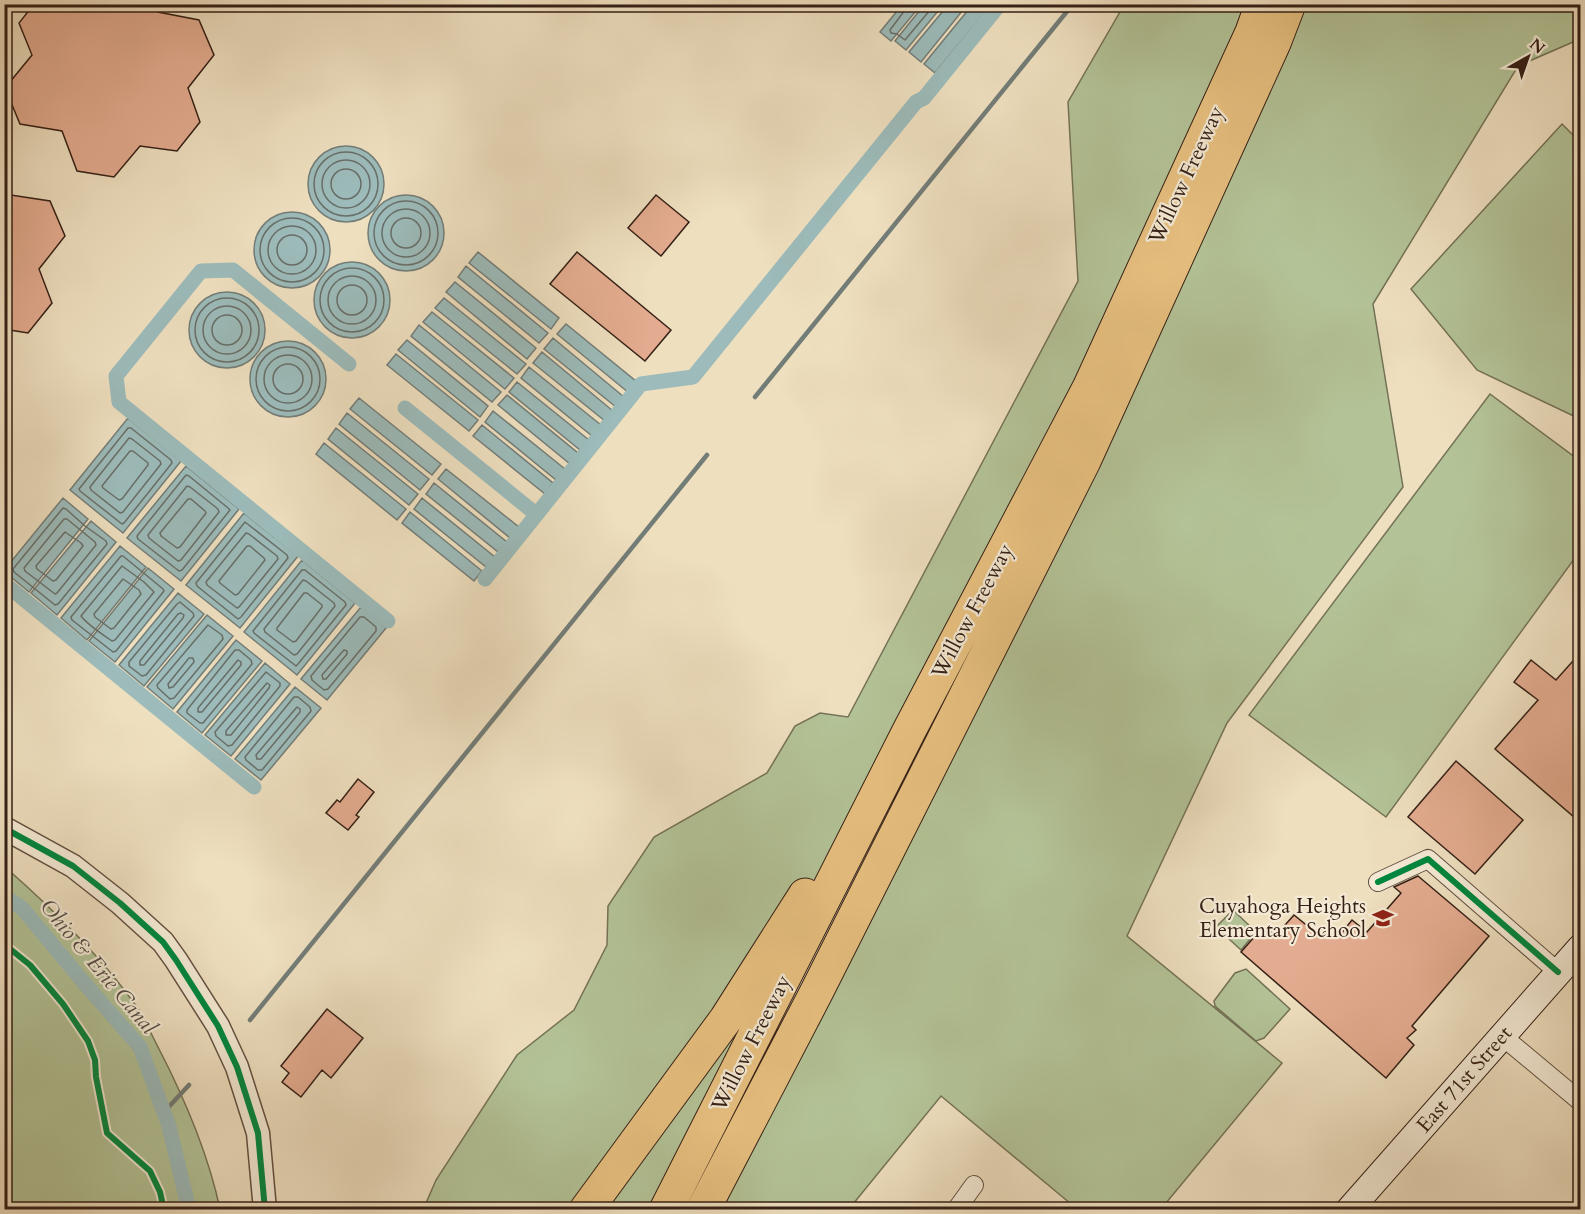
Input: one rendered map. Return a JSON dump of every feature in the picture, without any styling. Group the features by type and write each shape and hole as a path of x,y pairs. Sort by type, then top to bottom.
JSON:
{"highway":[{"name":"Willow Freeway","path":"666,1209 910,729 1089,388 1252,32 1262,4"},
{"name":"Willow Freeway","path":"703,1209 817,991 1084,461 1269,54 1289,4"},
{"path":"586,1209 726,1019 910,729"},
{"path":"722,1209 817,991"}],"main road":[{"name":"East 71st Street","path":"1349,1209 1581,948"}],"street":[{"path":"4,828 73,866 163,942 218,1026 237,1066 258,1133 265,1209"},
{"path":"1378,882 1428,859 1558,972"},
{"path":"1502,1036 1581,1101"},
{"path":"956,1209 974,1185"}],"green space":[{"path":"1124,5 1262,5 666,1209 423,1210 436,1180 517,1055 574,1010 607,945 608,906 654,837 767,773 795,726 820,713 848,717 1078,281 1068,102"},
{"path":"1289,5 1580,5 1580,39 1518,66 1373,304 1403,487 1227,723 1127,936 1282,1063 1161,1209 1067,1209 1071,1204 941,1096 849,1209 722,1210"},
{"path":"1562,124 1580,142 1580,419 1477,370 1411,289"},
{"path":"1490,394 1580,461 1580,551 1386,817 1249,715"},
{"path":"5,867 41,899 92,951 140,1012 195,1126 220,1209 5,1209"},
{"path":"1233,910 1256,932 1241,950 1216,927"},
{"path":"1246,969 1290,1009 1264,1038 1256,1041 1215,1006 1214,1001 1235,973"}],"water":[{"path":"973,4 991,5 935,73 924,64"},
{"path":"902,5 921,5 891,41 880,32"},
{"path":"924,5 943,5 906,50 895,41"},
{"path":"948,5 967,5 921,62 909,52"},
{"path":"346,146 360,149 373,157 381,170 384,184 381,198 373,211 360,219 346,222 332,219 319,211 311,198 308,184 311,170 319,157 332,149"},
{"path":"406,195 420,198 433,206 441,219 444,233 441,247 433,260 420,268 406,271 392,268 379,260 371,247 368,233 371,219 379,206 392,198"},
{"path":"292,212 306,215 319,223 327,236 330,250 327,264 319,277 306,285 292,288 278,285 265,277 257,264 254,250 257,236 265,223 278,215"},
{"path":"478,252 559,318 551,329 469,263"},
{"path":"352,262 366,265 379,273 387,286 390,300 387,314 379,327 366,335 352,338 338,335 325,327 317,314 314,300 317,286 325,273 338,265"},
{"path":"466,266 548,333 539,343 458,277"},
{"path":"455,282 536,348 527,359 446,292"},
{"path":"227,292 241,295 254,303 262,316 265,330 262,344 254,357 241,365 227,368 213,365 200,357 192,344 189,330 192,316 200,303 213,295"},
{"path":"444,298 526,364 517,374 435,308"},
{"path":"432,312 514,378 505,389 423,322"},
{"path":"566,324 637,382 629,393 557,334"},
{"path":"419,325 501,392 492,402 411,336"},
{"path":"553,338 624,397 616,407 544,349"},
{"path":"407,340 488,406 480,417 398,350"},
{"path":"288,341 302,344 315,352 323,365 326,379 323,393 315,406 302,414 288,417 274,414 261,406 253,393 250,379 253,365 261,352 274,344"},
{"path":"542,352 613,411 605,421 533,363"},
{"path":"396,354 478,420 469,431 387,365"},
{"path":"529,367 601,425 592,436 521,378"},
{"path":"517,382 589,440 580,450 509,392"},
{"path":"507,395 578,453 570,464 498,405"},
{"path":"359,398 441,464 432,475 350,409"},
{"path":"493,411 565,469 556,480 485,422"},
{"path":"347,413 429,479 420,490 339,424"},
{"path":"128,418 181,461 123,533 70,490"},
{"path":"482,425 553,483 545,494 473,436"},
{"path":"336,428 418,494 409,505 328,439"},
{"path":"324,443 406,509 397,520 316,454"},
{"path":"186,466 239,509 181,581 127,538"},
{"path":"446,469 519,527 510,538 438,479"},
{"path":"434,483 507,542 498,552 426,494"},
{"path":"63,498 88,519 29,592 5,572 5,569"},
{"path":"422,498 495,557 486,567 414,509"},
{"path":"410,512 482,571 474,581 402,523"},
{"path":"244,513 298,556 240,628 186,585"},
{"path":"91,521 116,542 57,615 31,593"},
{"path":"120,546 146,567 87,640 61,618"},
{"path":"302,560 355,603 297,675 244,632"},
{"path":"148,568 174,589 115,662 89,641"},
{"path":"178,593 204,614 144,686 119,665"},
{"path":"361,607 386,628 327,700 301,679"},
{"path":"207,615 233,636 173,709 147,687"},
{"path":"236,640 262,661 202,733 177,712"},
{"path":"265,663 290,684 231,756 205,735"},
{"path":"295,687 321,708 261,780 235,759"}],"building":[{"path":"34,4 155,4 158,12 199,20 214,55 188,88 200,122 177,151 140,146 114,177 77,171 62,131 20,124 5,88 32,55 19,23"},
{"path":"4,194 50,201 65,236 39,269 52,303 28,333 4,329"},
{"path":"656,195 689,222 661,256 628,228"},
{"path":"577,252 671,330 645,361 550,284"},
{"path":"1581,652 1581,823 1495,749 1538,700 1514,682 1531,660 1556,680"},
{"path":"1456,761 1523,820 1475,874 1408,817"},
{"path":"358,779 374,792 356,815 359,817 348,830 326,813 337,800 340,802"},
{"path":"1418,876 1489,936 1412,1026 1416,1030 1407,1038 1414,1045 1386,1078 1241,952 1256,935 1259,938 1267,929 1276,935 1294,915 1321,937 1328,927 1340,935 1352,920 1367,932 1401,893 1394,887"},
{"path":"327,1009 363,1038 331,1078 322,1070 301,1097 282,1082 289,1073 281,1066"}],"waterway":[{"path":"485,579 641,384 693,377 916,102 924,98 1000,4"},
{"path":"755,397 1073,4"},
{"path":"349,364 233,270 201,271 116,376 119,402 388,621"},
{"path":"405,408 536,514"},
{"path":"250,1020 707,455"},
{"path":"4,583 254,787"},
{"name":"Ohio & Erie Canal","path":"4,896 22,908 140,1047 169,1126 189,1210"},
{"path":"164,1112 189,1085"}],"cycle path":[{"path":"4,828 73,866 120,903 163,942 176,960 218,1026 237,1067 258,1133 265,1210"},
{"path":"1378,882 1428,859 1558,972"},
{"path":"4,944 30,965 63,1004 88,1041 95,1060 107,1133 150,1171 160,1192 164,1210"}],"place":[{"name":"Cuyahoga Heights Elementary School","path":"1383,918"}]}
